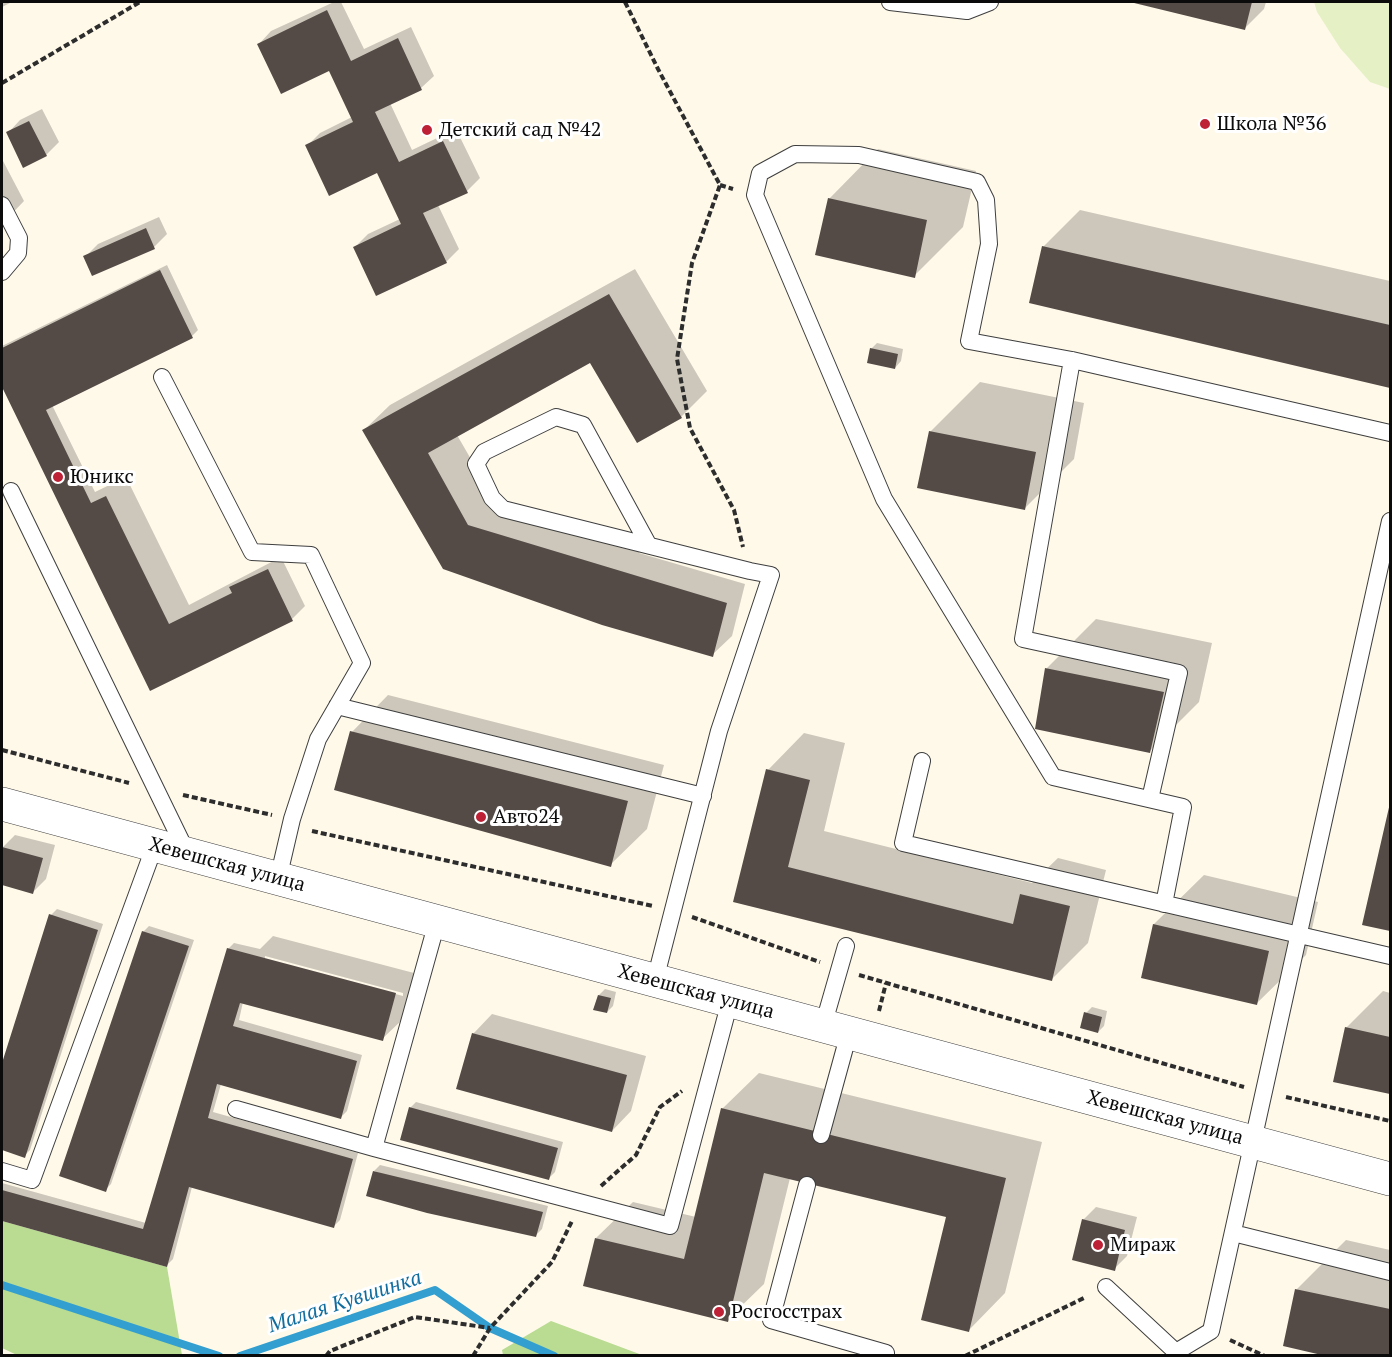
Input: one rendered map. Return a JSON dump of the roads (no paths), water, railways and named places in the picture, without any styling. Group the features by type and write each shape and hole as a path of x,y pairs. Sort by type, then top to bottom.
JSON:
{"street":[{"name":"Хевешская улица","path":"2,804 730,1001 849,1026 1255,1143 1390,1179"}],"lane":[{"path":"890,2 968,11 990,2"},
{"path":"1164,904 1183,807 1053,777 884,499 755,195 760,173 795,154 859,155 976,182 986,200 989,244 969,341 1072,360 1390,433"},
{"path":"2,205 19,238 18,253 2,272"},
{"path":"1072,360 1023,639 1179,672 1150,799"},
{"path":"162,377 252,552 311,555 362,663 318,739 292,819 278,879"},
{"path":"648,544 583,425 556,417 484,452 476,464 492,498 503,508 771,575 719,731 655,980"},
{"path":"11,491 188,854"},
{"path":"1106,1287 1175,1354 1210,1331 1255,1143 1390,521"},
{"path":"337,706 703,796"},
{"path":"922,761 903,843 1390,956"},
{"path":"2,1171 32,1180 155,845"},
{"path":"374,1149 437,922"},
{"path":"821,1135 849,1026 839,969 846,946"},
{"path":"236,1109 374,1149 670,1226 730,1001"},
{"path":"807,1185 771,1320 886,1353"},
{"path":"1233,1233 1390,1272"}],"waterway":[{"name":"Малая Кувшинка","path":"2,1285 219,1356"},
{"name":"Малая Кувшинка","path":"240,1356 435,1290 490,1328 554,1356"}],"place":[{"name":"Школа №36","path":"1205,124"},
{"name":"Детский сад №42","path":"427,130"},
{"name":"Юникс","path":"58,477"},
{"name":"Авто24","path":"481,817"},
{"name":"Мираж","path":"1098,1245"},
{"name":"Росгосстрах","path":"719,1312"}]}
